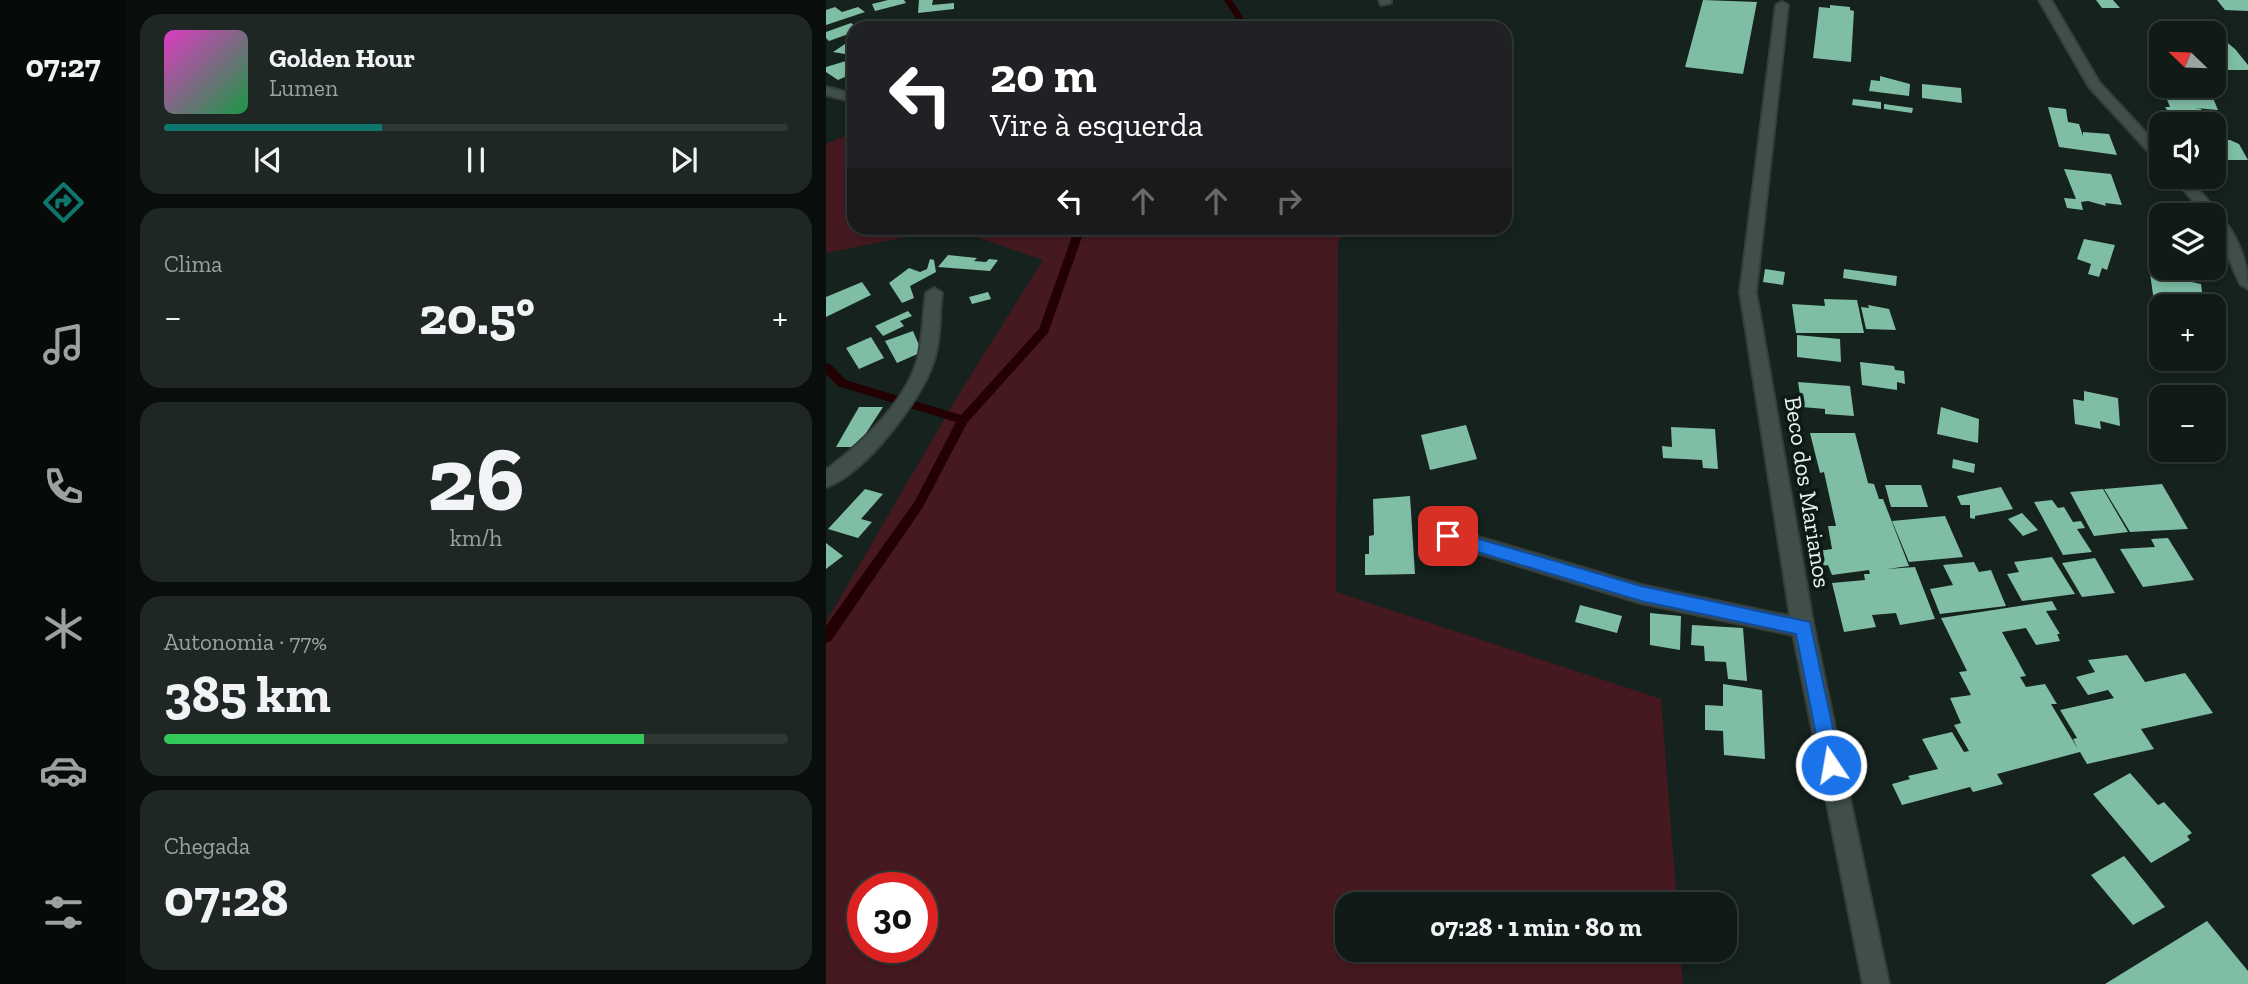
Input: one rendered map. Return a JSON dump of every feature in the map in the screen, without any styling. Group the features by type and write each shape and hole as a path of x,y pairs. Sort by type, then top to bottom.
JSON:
{"street":[{"path":"2045,0 2094,84 2149,144"},
{"name":"Beco dos Marianos","path":"1782,5 1748,292 1803,628 1876,984"},
{"path":"826,91 847,96"},
{"path":"2190,189 2220,222 2248,284"},
{"path":"826,480 890,418 914,387 926,360 934,293"},
{"path":"1448,536 1641,594 1803,628"}],"shaded area":[{"path":"847,135 847,235 915,235 826,253 826,144"},
{"path":"971,235 1342,235 1338,242 1336,592 1661,699 1676,892 1335,892 1335,962 1681,962 1683,984 826,984 826,622 959,394 1043,260"}],"building":[{"path":"904,0 906,3 875,11 872,4"},
{"path":"919,0 933,0 932,5 954,3 954,9 918,13"},
{"path":"1703,0 1757,2 1743,74 1685,67"},
{"path":"2096,0 2113,0 2120,8 2102,8"},
{"path":"2217,0 2248,0 2248,11 2225,10"},
{"path":"1830,5 1850,7 1850,10 1854,11 1851,62 1813,58 1819,7 1830,8"},
{"path":"835,7 842,12 858,7 865,12 826,25 826,10"},
{"path":"847,24 847,35 829,41 826,32"},
{"path":"2226,42 2248,65 2248,70 2226,70"},
{"path":"847,43 845,54 833,52"},
{"path":"846,61 847,76 838,80 826,72 826,67"},
{"path":"1880,76 1910,84 1909,96 1869,91 1871,80 1880,81"},
{"path":"1922,84 1961,88 1962,103 1922,98"},
{"path":"2166,98 2213,98 2218,110 2195,108 2203,112 2168,112 2165,107 2170,107"},
{"path":"1853,99 1881,102 1881,109 1852,105"},
{"path":"1884,104 1913,108 1912,113 1884,109"},
{"path":"2048,107 2066,109 2068,122 2079,124 2083,136 2083,132 2109,134 2117,155 2059,147"},
{"path":"2226,140 2239,144 2248,160 2226,160"},
{"path":"2064,169 2111,174 2122,205 2105,203 2106,206 2088,201 2081,202 2083,210 2067,208 2064,198 2076,199"},
{"path":"2084,239 2115,245 2107,270 2102,268 2099,277 2088,274 2091,264 2077,259"},
{"path":"948,255 977,258 974,261 998,260 990,271 938,267"},
{"path":"930,259 934,260 936,272 910,286 914,298 902,303 889,283 909,268 920,272 927,269"},
{"path":"1765,269 1785,272 1783,285 1763,282"},
{"path":"1844,269 1897,276 1896,286 1843,278"},
{"path":"2151,280 2182,280 2201,284 2202,294 2153,294"},
{"path":"862,282 871,295 826,317 826,297"},
{"path":"988,292 991,299 972,304 969,297"},
{"path":"1824,299 1857,300 1864,333 1796,333 1792,304 1825,306"},
{"path":"1868,305 1889,309 1896,330 1866,329 1861,307 1869,308"},
{"path":"908,311 912,316 900,321 904,326 883,336 875,326"},
{"path":"913,331 922,352 897,363 885,341"},
{"path":"1797,335 1840,339 1841,362 1797,357"},
{"path":"871,337 884,358 859,369 846,348"},
{"path":"1860,362 1894,366 1895,370 1904,371 1905,384 1897,382 1897,390 1862,385"},
{"path":"1798,382 1850,386 1854,416 1825,414 1825,409 1802,407"},
{"path":"2084,391 2118,398 2120,426 2100,421 2101,429 2075,424 2073,399 2084,401"},
{"path":"859,407 883,407 857,447 836,447"},
{"path":"1941,407 1979,419 1978,443 1937,434"},
{"path":"1466,425 1477,459 1430,470 1421,435"},
{"path":"1671,427 1715,429 1718,469 1703,468 1702,460 1663,458 1662,446 1672,447"},
{"path":"1810,433 1855,433 1868,483 1874,484 1879,499 1883,499 1909,566 1887,569 1915,567 1935,619 1900,625 1896,613 1872,615 1876,627 1844,632 1832,583 1865,580 1864,574 1870,574 1869,570 1832,575 1828,565 1822,566 1818,551 1832,549 1828,526 1836,526 1824,472 1820,473"},
{"path":"1953,459 1975,464 1974,473 1952,468"},
{"path":"2162,484 2188,529 2130,532 2104,489"},
{"path":"1885,485 1921,485 1928,507 1891,507"},
{"path":"2001,487 2013,509 1975,516 1975,519 1970,518 1970,505 1961,505 1957,496"},
{"path":"865,489 883,494 861,519 872,522 858,538 828,529"},
{"path":"2103,489 2128,532 2094,536 2070,492"},
{"path":"1410,496 1415,574 1365,575 1365,554 1369,554 1369,536 1374,535 1373,499"},
{"path":"2052,500 2058,508 2064,507 2073,522 2081,521 2085,528 2077,529 2092,552 2063,555 2034,502"},
{"path":"2022,513 2038,530 2023,536 2008,519"},
{"path":"1945,516 1963,557 1909,562 1892,521"},
{"path":"2168,538 2194,580 2143,587 2120,549 2155,547 2151,539"},
{"path":"826,543 843,556 826,569"},
{"path":"2052,557 2075,594 2022,601 2007,574 2019,572 2014,562"},
{"path":"2095,558 2115,593 2082,597 2062,563"},
{"path":"1974,562 1979,572 1991,570 2006,606 1940,614 1930,589 1953,585 1943,565"},
{"path":"2052,601 2057,610 2046,611 2060,634 2057,634 2060,641 2036,645 2026,628 2002,632 2026,676 2020,677 2026,687 2045,684 2057,704 2051,704 2078,749 2073,739 2077,738 2060,710 2114,698 2108,690 2088,695 2076,677 2095,672 2088,660 2127,655 2145,682 2185,673 2213,713 2141,729 2154,749 2087,764 2080,752 1997,774 2003,784 1973,792 1970,787 1902,805 1892,784 1910,779 1908,776 1938,769 1922,739 1952,732 1964,752 1969,751 1954,725 1961,723 1950,698 1971,695 1959,672 1967,671 1941,618"},
{"path":"1580,605 1622,616 1617,633 1575,622"},
{"path":"1650,613 1681,616 1680,650 1650,645"},
{"path":"1692,625 1743,628 1747,681 1728,679 1726,662 1705,661 1704,646 1691,645"},
{"path":"1723,684 1762,690 1765,759 1724,755 1723,731 1705,730 1705,705 1723,706"},
{"path":"2130,773 2158,805 2164,802 2192,833 2187,836 2190,840 2151,863 2093,794"},
{"path":"2124,856 2165,907 2133,925 2091,875"},
{"path":"2207,921 2248,971 2248,984 2105,984"}],"waterway":[{"path":"1228,0 1242,21"},
{"path":"963,420 1044,330 1078,235"},
{"path":"826,367 842,383 963,420"},
{"path":"826,637 919,504 963,420"}],"route":[{"path":"1448,536 1641,594 1803,628 1831,765"}]}
